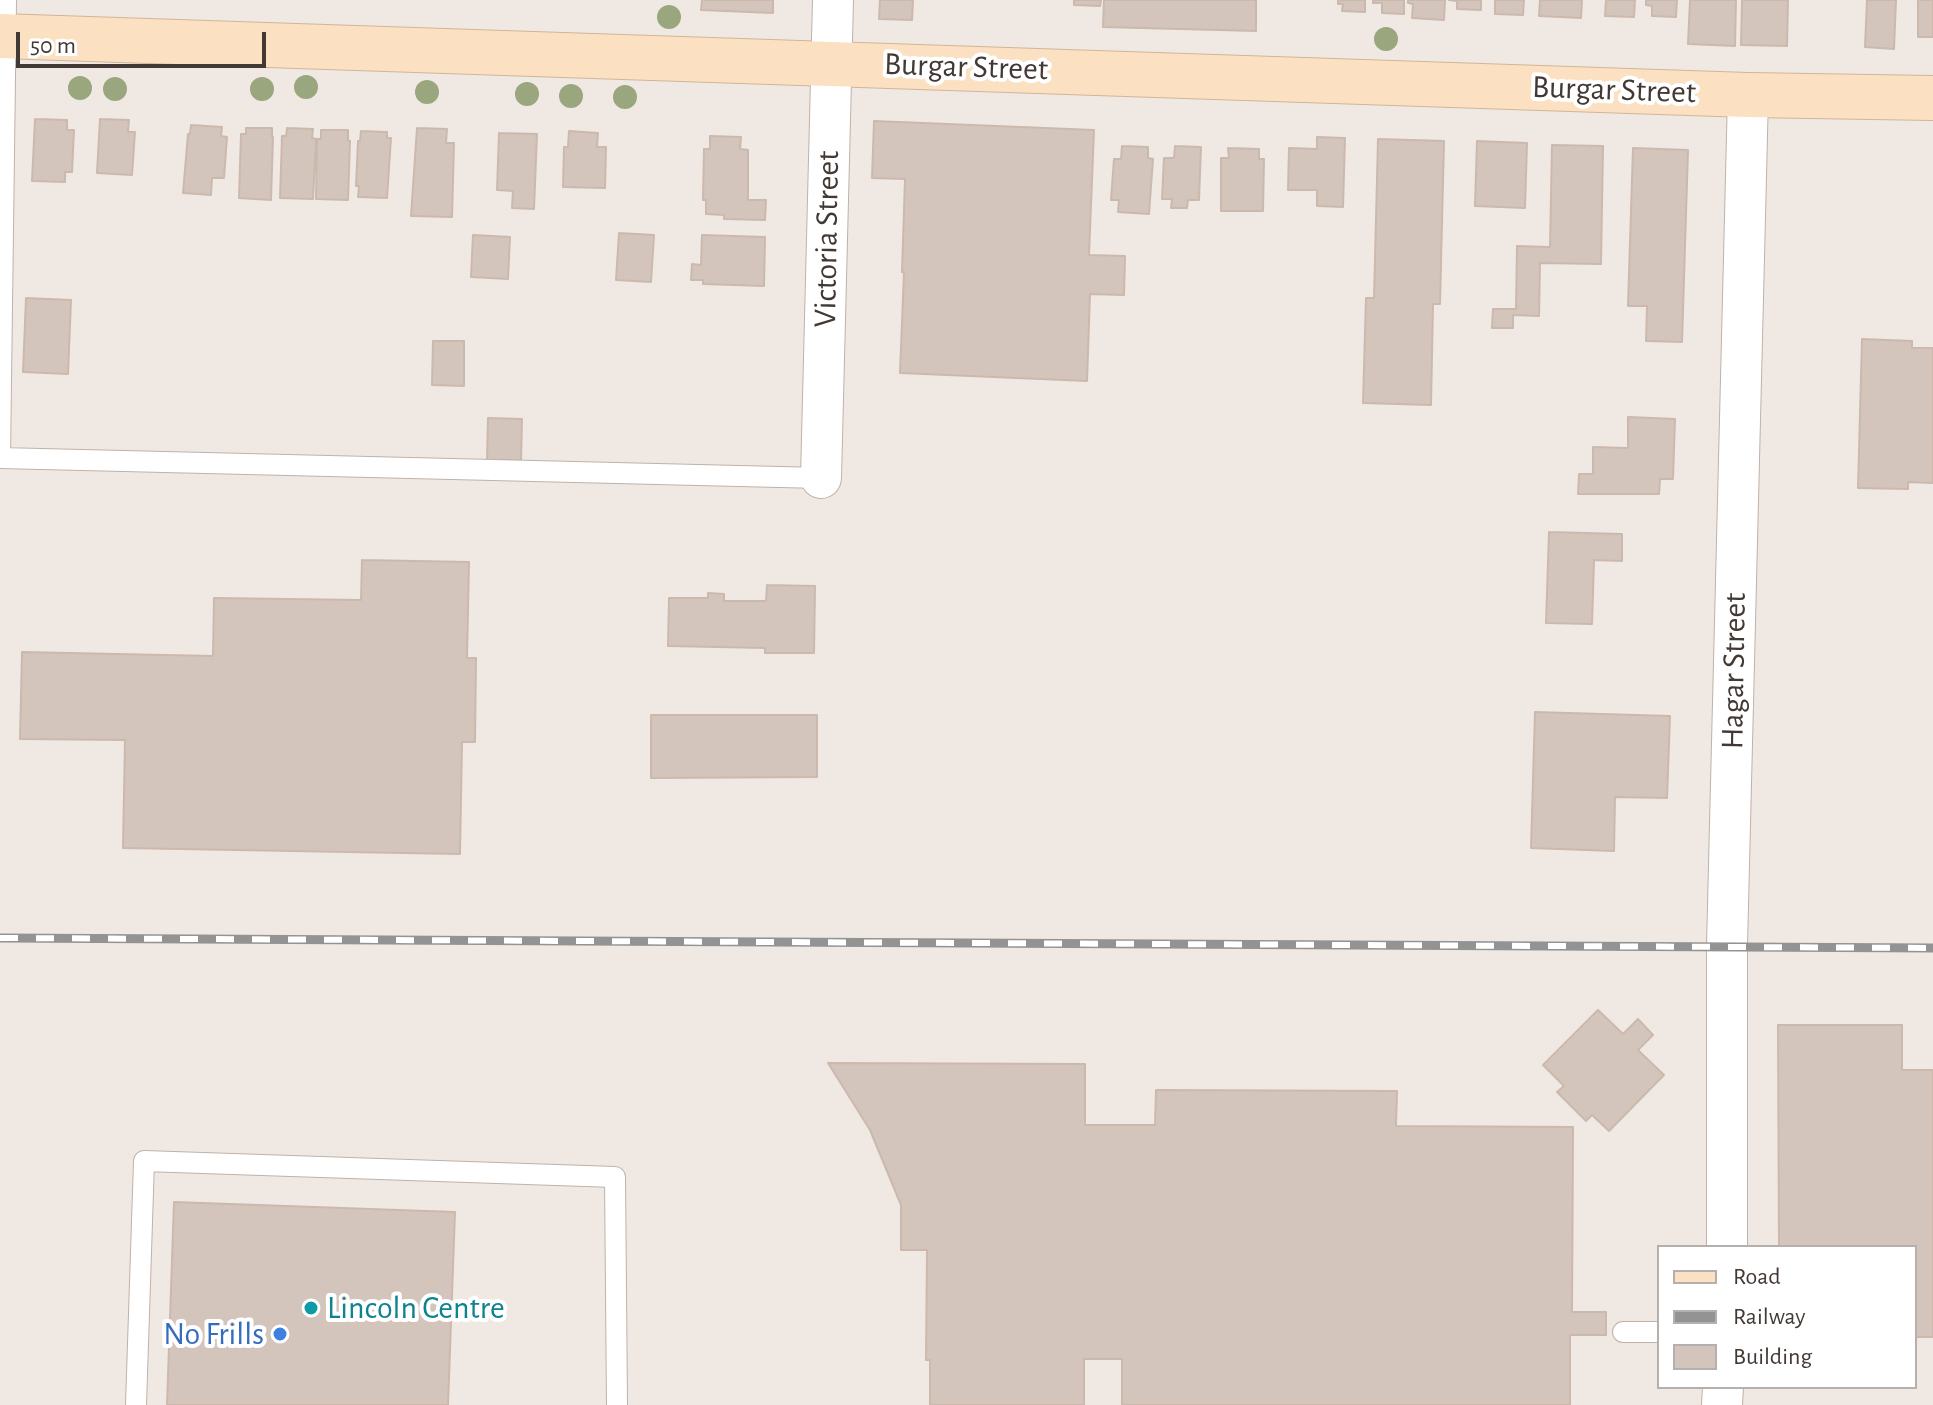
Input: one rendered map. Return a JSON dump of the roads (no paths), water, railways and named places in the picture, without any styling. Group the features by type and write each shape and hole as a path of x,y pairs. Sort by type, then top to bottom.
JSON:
{"street":[{"name":"Victoria Street","path":"821,478 833,0"},
{"name":"Burgar Street","path":"3,24 832,63 1748,95 1933,98"},
{"name":"Hagar Street","path":"1727,1245 1727,946 1748,95"}],"lane":[{"path":"3,24 0,458 821,478"},
{"path":"136,1405 144,1161 615,1177 617,1405"},
{"path":"1623,1332 1657,1332"}],"railway":[{"path":"0,938 1933,948"}],"place":[{"name":"Lincoln Centre","path":"311,1308"},
{"name":"No Frills","path":"280,1334"}]}
